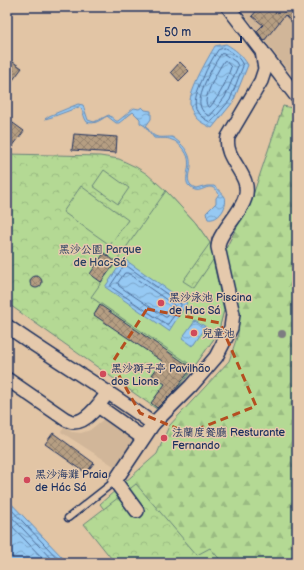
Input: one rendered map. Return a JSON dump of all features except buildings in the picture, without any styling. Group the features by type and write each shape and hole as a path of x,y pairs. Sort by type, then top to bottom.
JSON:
{"street":[{"path":"228,7 297,97"},
{"path":"137,511 115,481 153,424 191,386 216,357 231,328 233,314 218,247 219,241 245,198 246,188 244,179 229,153 226,143 228,137 261,81 265,70 262,52"},
{"path":"7,326 35,346 108,392 153,424"},
{"path":"7,379 65,419 73,422 80,421 90,414 108,392"},
{"path":"98,406 143,438"}],"lane":[{"path":"68,518 115,481"}],"highlighted area":[{"path":"147,309 220,323 256,406 188,433 140,413 112,363"}],"shaded area":[{"path":"239,7 297,7 297,64 289,72"},
{"path":"104,419 132,438 133,442 117,468 61,432 64,428 72,432 81,433 90,430"}],"green space":[{"path":"283,106 297,109 297,563 144,563 100,504 157,454 169,426 229,361 238,334 238,316 223,254 252,198"},
{"name":"黑沙公園 Parque de Hac-Sá","path":"7,154 100,156 119,159 147,174 166,191 195,222 210,243 221,287 224,310 218,333 186,378 158,410 7,303"},
{"path":"104,170 129,188 118,204 93,186"},
{"path":"81,186 128,220 110,245 63,212"},
{"name":"黑沙泳池 Piscina de Hac Sá","path":"166,191 195,222 210,243 183,281 194,288 213,260 224,310 218,333 194,367 91,297"},
{"path":"136,484 197,555 210,548 223,563 115,563 84,524"}],"water":[{"path":"226,44 233,48 248,65 233,102 212,128 202,123 195,117 190,106 190,97 192,90 215,46"},
{"path":"78,104 83,105 88,120 94,122 109,115 118,121 134,108 139,109 142,107 145,110 151,111 151,119 146,126 152,134 157,137 172,137 186,149 190,162 188,179 189,184 196,189 207,186 214,186 225,197 226,201 224,209 219,216 208,219 206,213 216,203 216,198 219,194 215,189 208,187 194,190 187,184 188,159 179,144 170,139 154,138 145,126 140,123 140,119 133,112 119,123 116,123 107,116 95,122 90,123 87,122 82,110 79,107 45,119"},
{"path":"124,259 187,303 169,331 105,287"},
{"name":"兒童池","path":"195,320 206,327 193,346 182,338"},
{"path":"7,499 63,558 67,563 7,563"}],"place":[{"name":"黑沙泳池 Piscina de Hac Sá","path":"161,303"},
{"name":"兒童池","path":"194,333"},
{"name":"黑沙獅子亭 Pavilhão dos Lions","path":"103,374"},
{"name":"法蘭度餐廳 Resturante Fernando","path":"164,438"},
{"name":"黑沙海灘 Praia de Hác Sá","path":"27,480"}]}
